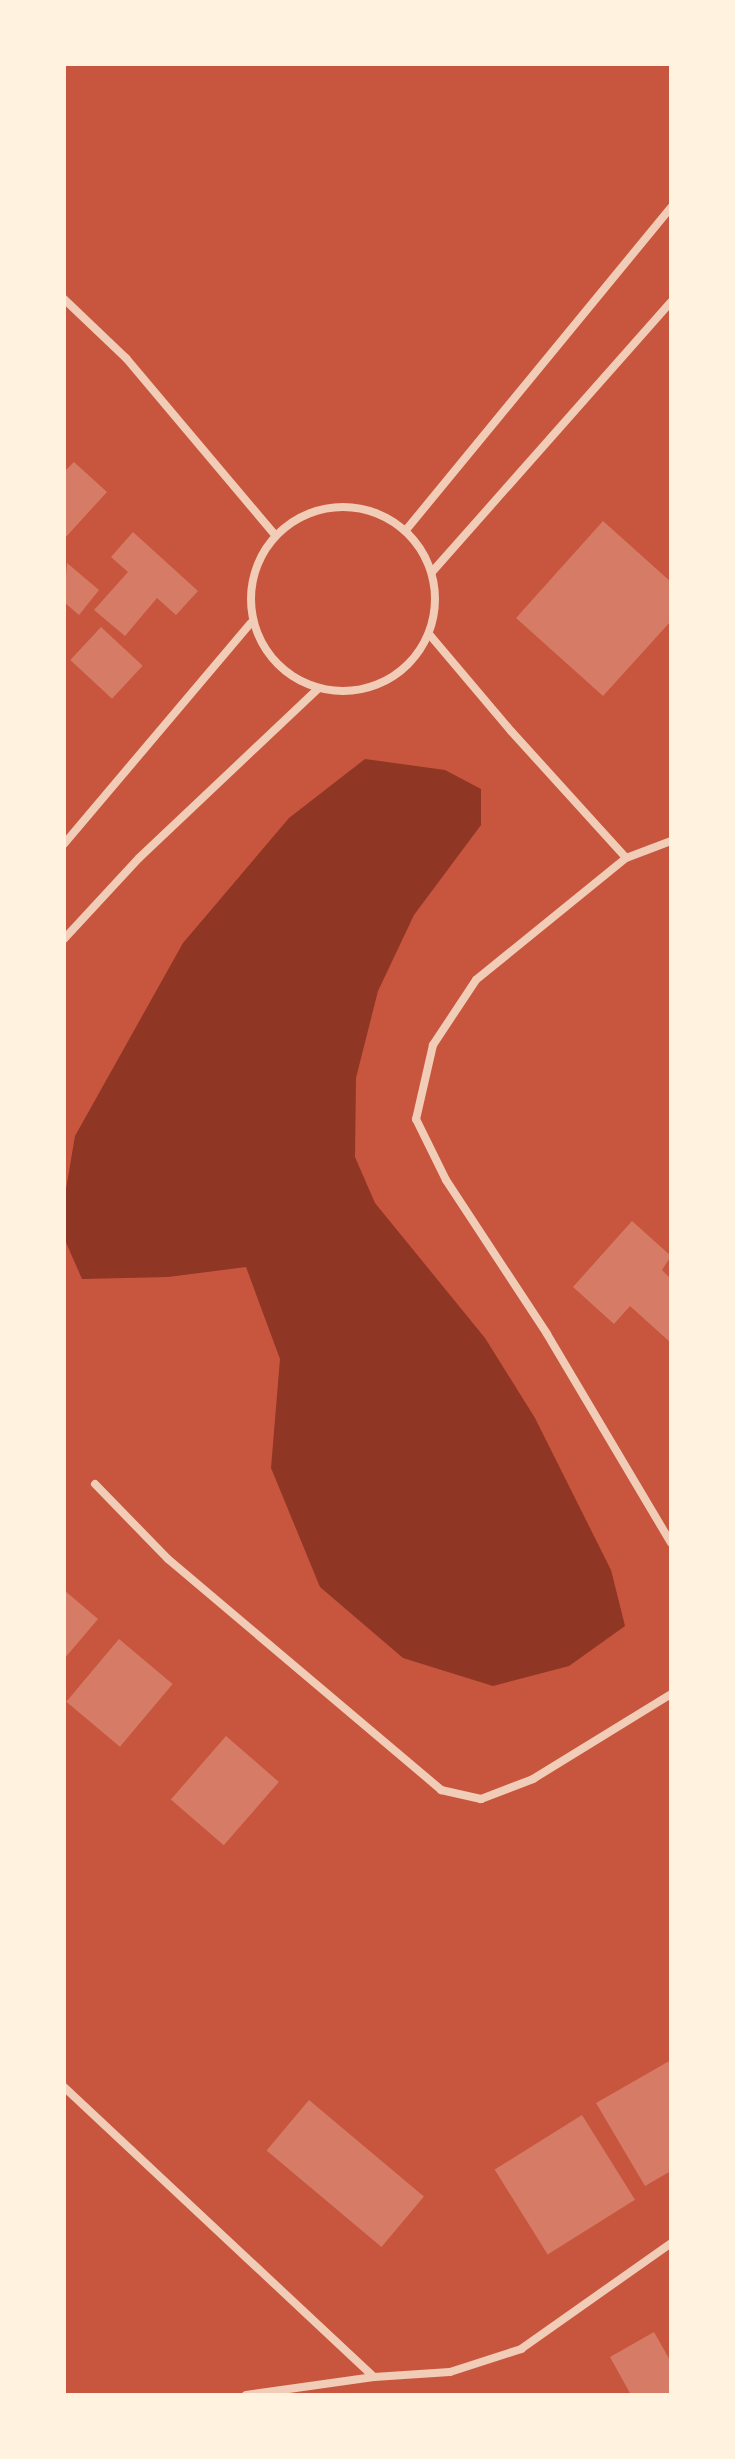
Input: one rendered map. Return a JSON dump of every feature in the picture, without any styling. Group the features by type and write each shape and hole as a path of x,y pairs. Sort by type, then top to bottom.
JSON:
{"street":[{"path":"406,530 671,207"},
{"path":"64,299 126,358 274,534"},
{"path":"432,572 671,302"},
{"path":"364,508 406,530 432,572 437,598 429,634 417,657 389,680 354,692 318,689 276,665 251,623 251,575 274,534 315,509 364,508"},
{"path":"64,844 251,623"},
{"path":"429,634 511,731 626,858"},
{"path":"64,939 139,858 318,689"},
{"path":"671,841 626,858 476,980 433,1045 416,1119 446,1180 547,1334 671,1543"},
{"path":"95,1484 168,1559 441,1790 481,1799 533,1779 671,1694"},
{"path":"64,2087 374,2377"},
{"path":"246,2395 374,2377 450,2372 521,2349 671,2243"}],"shaded area":[{"path":"365,759 445,770 481,789 481,825 414,915 378,991 356,1078 355,1157 375,1203 485,1338 535,1418 611,1570 625,1626 569,1666 493,1686 403,1658 320,1587 271,1468 280,1359 246,1267 168,1277 82,1279 64,1238 64,1201 75,1136 183,943 289,818"}],"building":[{"path":"74,462 107,492 64,539 64,472"},
{"path":"603,521 671,582 671,621 603,696 516,618"},
{"path":"133,532 198,591 176,615 157,598 125,636 94,610 128,572 111,557"},
{"path":"67,563 99,590 79,615 64,602"},
{"path":"101,627 143,666 112,699 70,660"},
{"path":"632,1221 671,1256 662,1270 671,1279 671,1343 630,1306 614,1324 573,1287"},
{"path":"64,1590 98,1619 64,1659"},
{"path":"119,1639 173,1684 120,1747 66,1702"},
{"path":"226,1736 279,1782 224,1845 171,1799"},
{"path":"671,2060 671,2171 645,2186 596,2103"},
{"path":"309,2100 424,2196 381,2247 267,2151"},
{"path":"582,2115 635,2200 548,2254 495,2170"},
{"path":"654,2332 671,2362 671,2395 631,2395 610,2357"}]}
